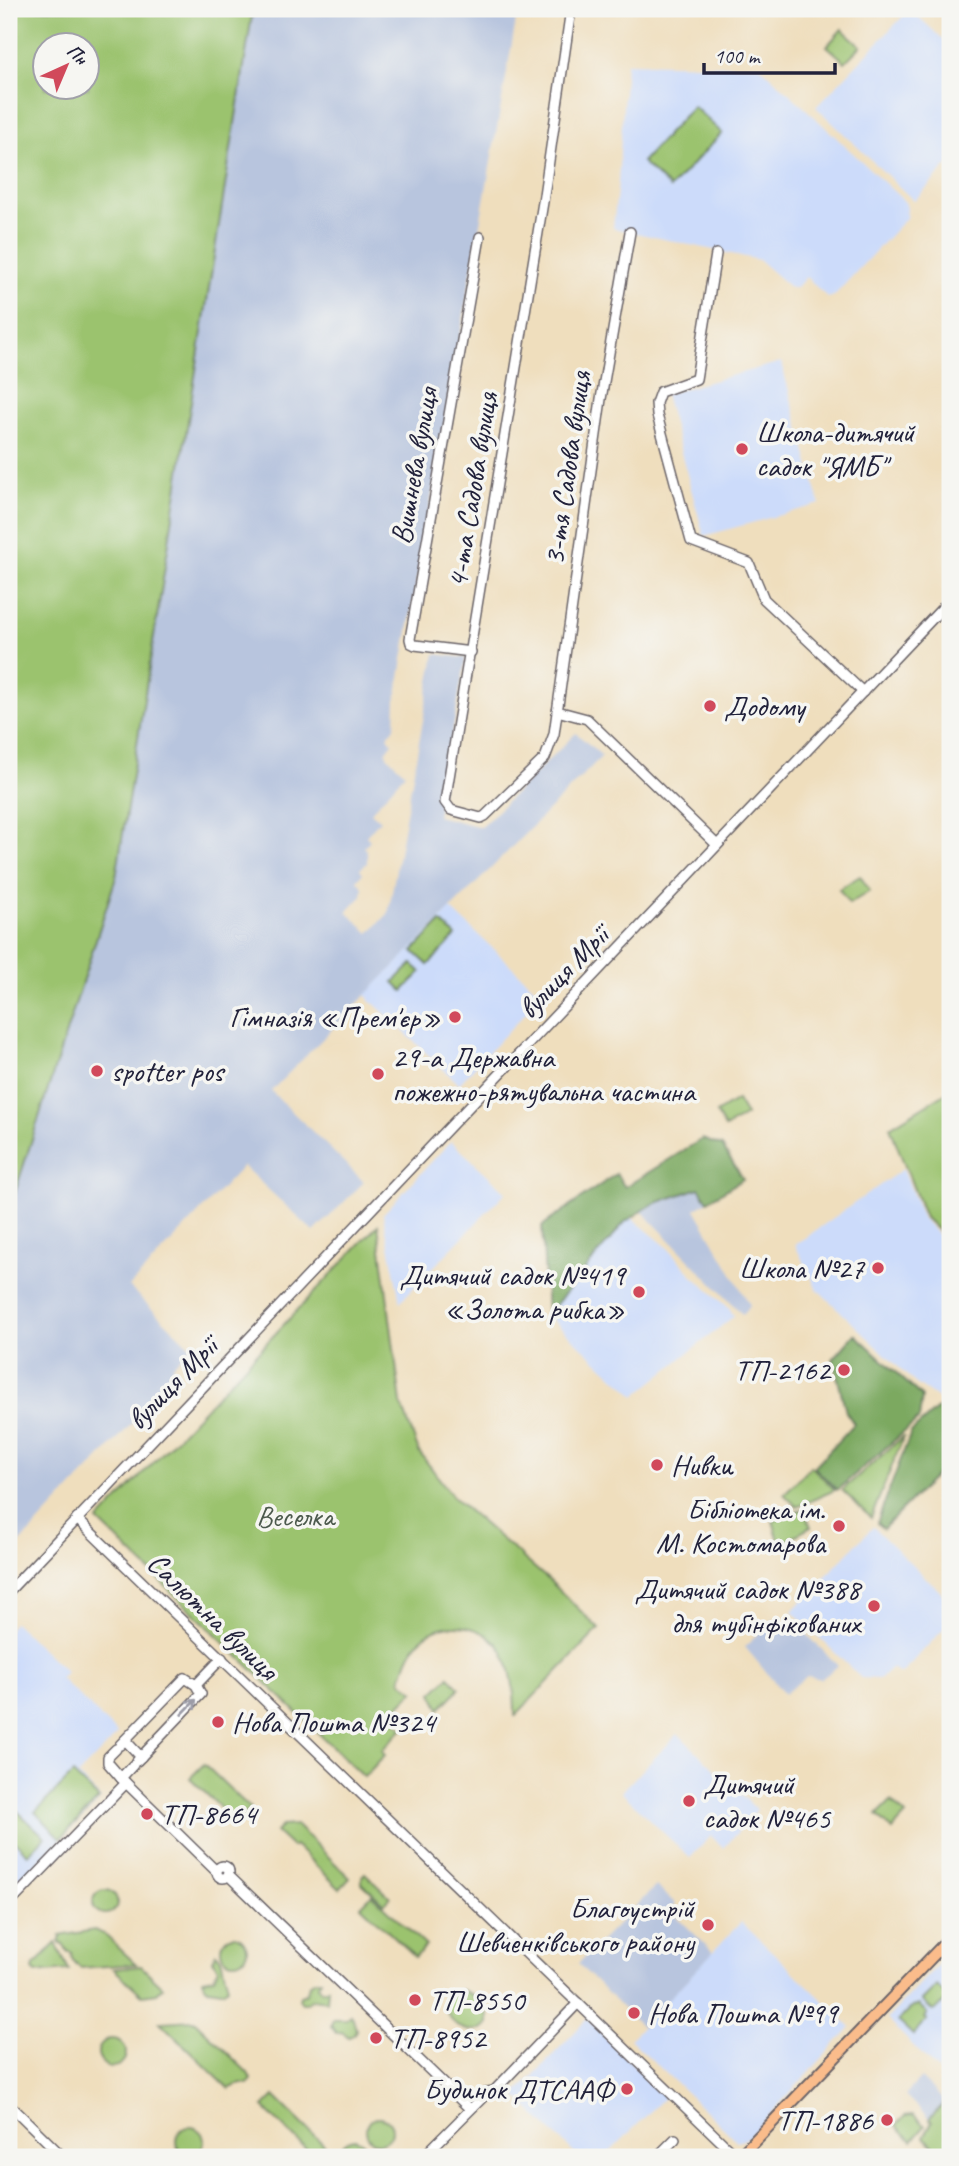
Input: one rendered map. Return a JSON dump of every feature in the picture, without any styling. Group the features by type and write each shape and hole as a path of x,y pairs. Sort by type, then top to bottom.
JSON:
{"main road":[{"path":"738,2157 950,1938"}],"street":[{"name":"4-та Садова вулиця","path":"557,711 554,734 545,758 485,816 481,818 451,810 445,802 543,202 571,9"},
{"name":"3-тя Садова вулиця","path":"557,711 601,399 630,232"},
{"name":"Вишнева вулиця","path":"471,652 415,645 410,639 480,237"},
{"path":"716,254 696,379 660,392 657,397 656,409 691,541 749,563 764,599 863,692"},
{"name":"вулиця Мрії","path":"9,1591 950,600"},
{"path":"557,711 587,719 717,845"},
{"name":"Салютна вулиця","path":"77,1519 738,2157"},
{"path":"196,1685 222,1658"},
{"path":"9,1904 124,1780 137,1761 201,1695 196,1685 185,1678 108,1757 107,1763 124,1780 216,1871 220,1878 228,1875 470,2109"},
{"path":"120,1744 137,1761"},
{"path":"423,2157 488,2092 494,2091 578,2003"},
{"path":"9,2104 64,2157"},
{"path":"657,2157 675,2139"}],"shaded area":[{"path":"9,9 518,9 396,700 395,728 387,737 393,743 386,751 387,756 405,773 371,812 380,820 366,836 370,840 364,847 367,850 367,863 360,869 363,873 357,880 363,887 362,896 347,912 369,933 388,914 435,654 466,658 437,816 481,827 576,733 602,756 271,1091 364,1182 314,1232 243,1166 129,1287 191,1347 172,1366 179,1373 9,1555"},
{"path":"910,9 950,46 950,163 914,201 816,107"},
{"path":"626,63 760,66 905,202 906,218 834,296 828,298 806,277 796,288 791,288 759,260 613,228"},
{"name":"Школа-дитячий садок \"ЯМБ\"","path":"781,362 820,504 704,536 665,394"},
{"name":"Гімназія «Прем'єр»","path":"451,909 542,995 459,1084 365,995"},
{"path":"451,1141 506,1192 400,1302 383,1214"},
{"name":"Школа №27","path":"903,1169 923,1219 950,1247 950,1407 915,1383 817,1289 795,1245"},
{"path":"699,1187 708,1201 695,1209 750,1305 743,1315 642,1211 653,1204"},
{"name":"Дитячий садок №419 «Золота рибка»","path":"632,1218 666,1246 734,1316 635,1396 547,1315 625,1222"},
{"name":"Дитячий садок №388 для тубінфікованих","path":"873,1527 950,1601 950,1622 902,1673 892,1668 880,1679 861,1678 792,1611"},
{"path":"773,1618 782,1627 791,1618 838,1666 821,1679 807,1676 784,1694 745,1647"},
{"path":"14,1622 66,1672 60,1678 118,1734 78,1775 101,1799 9,1893 9,1628"},
{"name":"Дитячий садок №465","path":"678,1734 757,1810 724,1848 711,1836 690,1858 621,1792"},
{"path":"656,1886 676,1904 670,1910 713,1952 642,2027 578,1964"},
{"path":"741,1922 851,2027 749,2137 737,2141 630,2039"},
{"path":"950,1952 950,2083 887,2019"},
{"path":"587,2019 666,2096 605,2157 578,2157 515,2095"},
{"path":"921,2078 946,2102 929,2119 905,2095"}],"green space":[{"path":"9,9 253,9 116,877 9,1211"},
{"path":"842,29 861,46 845,62 827,46"},
{"path":"693,106 722,133 670,188 642,162"},
{"path":"860,876 870,891 849,904 839,889"},
{"path":"441,922 456,936 428,965 413,951"},
{"path":"412,964 421,972 403,991 394,982"},
{"path":"950,1090 950,1242 925,1218 890,1127"},
{"path":"737,1100 746,1115 725,1128 716,1113"},
{"path":"702,1139 722,1146 743,1179 708,1201 699,1188 653,1204 625,1222 547,1315 542,1226 616,1174 625,1187"},
{"name":"Веселка","path":"378,1225 401,1403 419,1452 455,1499 551,1582 599,1629 515,1716 511,1675 503,1652 496,1642 464,1627 451,1626 429,1633 413,1649 401,1680 414,1691 389,1716 403,1728 382,1750 385,1755 364,1777 98,1521"},
{"path":"855,1334 922,1397 919,1419 837,1490 814,1467 854,1424 846,1412 833,1359"},
{"path":"940,1407 950,1408 950,1461 883,1529 877,1523 911,1432"},
{"path":"904,1436 871,1518 842,1490"},
{"path":"811,1466 835,1490 797,1507 784,1494"},
{"path":"804,1509 811,1527 780,1544 773,1521"},
{"path":"449,1677 460,1688 440,1709 432,1693"},
{"path":"204,1764 250,1808 236,1823 190,1778"},
{"path":"73,1774 99,1799 61,1838 35,1812"},
{"path":"891,1801 906,1815 892,1830 877,1815"},
{"path":"16,1810 45,1837 28,1854 9,1836 9,1817"},
{"path":"296,1825 350,1878 340,1889 295,1845 292,1847 276,1832 282,1826"},
{"path":"365,1873 390,1897 384,1904 362,1883"},
{"path":"105,1890 113,1894 117,1902 113,1910 105,1914 97,1910 93,1902 97,1894"},
{"path":"372,1895 426,1946 415,1957 361,1906"},
{"path":"94,1930 104,1934 136,1964 80,1968 72,1959 71,1952 59,1942 60,1936"},
{"path":"234,1936 243,1940 247,1949 243,1958 234,1962 225,1958 221,1949 225,1940"},
{"path":"56,1943 69,1970 36,1973 33,1970 34,1965"},
{"path":"216,1953 221,1958 228,1987 222,1991 204,1986 203,1979 214,1977 218,1967 212,1960"},
{"path":"141,1966 163,1987 157,1993 142,1995 114,1969"},
{"path":"321,1980 318,1985 320,1990 328,1988 327,2001 311,1999 302,2003 300,1995 307,1993 309,1984"},
{"path":"937,1986 948,1998 933,2011 922,2001"},
{"path":"461,1990 472,1995 485,2007 488,2024 478,2030 467,2030 458,2026 446,2010 445,2001 450,1994"},
{"path":"919,2005 927,2013 924,2018 927,2020 913,2035 898,2021 912,2007"},
{"path":"351,2015 356,2030 353,2035 349,2037 342,2032 336,2033 331,2026 333,2019 346,2019"},
{"path":"194,2020 248,2073 251,2079 248,2084 241,2083 229,2089 160,2022"},
{"path":"112,2039 122,2043 126,2053 122,2063 112,2067 102,2063 98,2053 102,2043"},
{"path":"274,2096 328,2149 320,2157 314,2157 263,2107"},
{"path":"949,2099 950,2105 946,2109 950,2113 950,2157 946,2157 924,2137 932,2122 929,2119"},
{"path":"913,2115 925,2126 912,2141 896,2125 905,2116"},
{"path":"379,2117 388,2121 392,2130 388,2139 379,2143 370,2139 366,2130 370,2121"},
{"path":"190,2127 200,2131 204,2141 200,2151 190,2155 180,2151 176,2141 180,2131"},
{"path":"355,2139 365,2146 367,2157 341,2157 344,2145"}],"place":[{"name":"Школа-дитячий садок \"ЯМБ\"","path":"742,449"},
{"name":"Додому","path":"710,706"},
{"name":"Гімназія «Прем'єр»","path":"455,1017"},
{"name":"spotter pos","path":"97,1071"},
{"name":"29-а Державна пожежно-рятувальна частина","path":"378,1074"},
{"name":"Школа №27","path":"878,1268"},
{"name":"Дитячий садок №419 «Золота рибка»","path":"639,1292"},
{"name":"ТП-2162","path":"844,1370"},
{"name":"Нивки","path":"657,1465"},
{"name":"Бібліотека ім. М. Костомарова","path":"839,1526"},
{"name":"Дитячий садок №388 для тубінфікованих","path":"874,1606"},
{"name":"Нова Пошта №324","path":"218,1722"},
{"name":"Дитячий садок №465","path":"689,1801"},
{"name":"ТП-8664","path":"147,1814"},
{"name":"Благоустрій Шевченківського району","path":"708,1925"},
{"name":"ТП-8550","path":"415,2000"},
{"name":"Нова Пошта №99","path":"634,2013"},
{"name":"ТП-8952","path":"376,2038"},
{"name":"Будинок ДТСААФ","path":"627,2089"},
{"name":"ТП-1886","path":"887,2120"}]}
